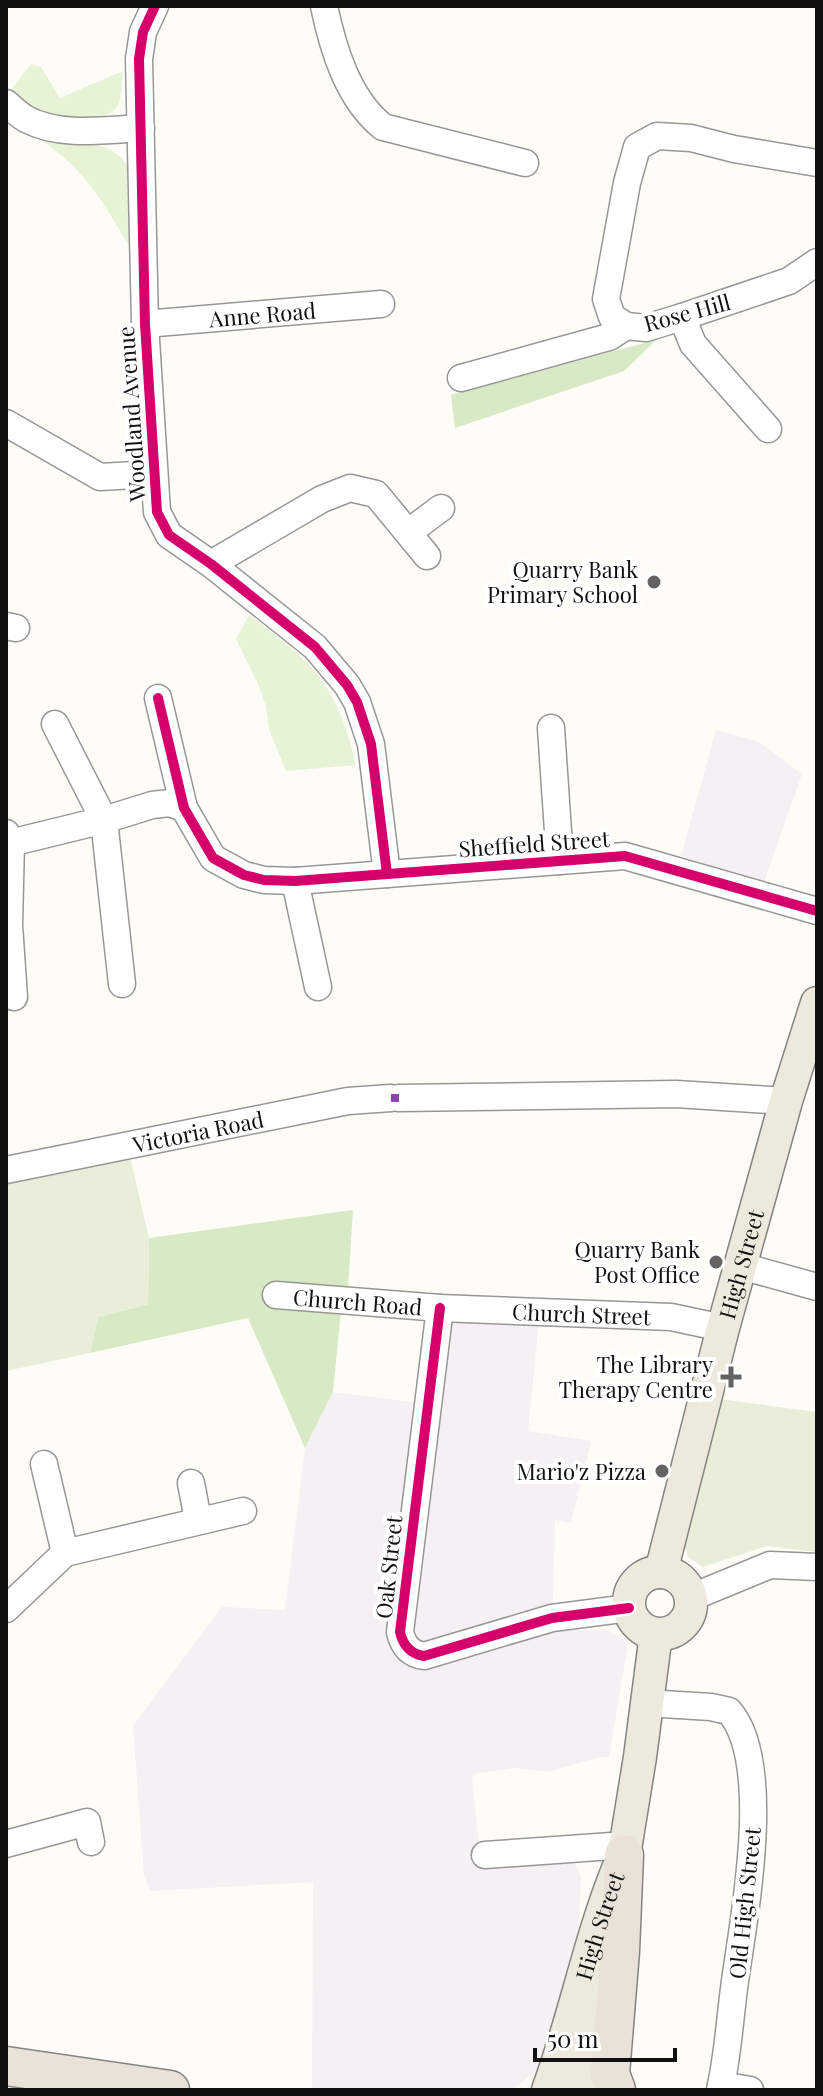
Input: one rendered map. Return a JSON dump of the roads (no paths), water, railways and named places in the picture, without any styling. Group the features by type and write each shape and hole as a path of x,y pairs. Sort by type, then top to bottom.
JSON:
{"highway":[{"path":"616,2090 610,2074 625,1850"},
{"path":"6,2066 170,2090"}],"main road":[{"name":"High Street","path":"661,1572 723,1328 786,1101 817,1003"},
{"path":"661,1572 678,1578 690,1598 690,1607 682,1624 675,1630 656,1634 639,1625 629,1608 632,1589 638,1582 645,1576 661,1572"},
{"name":"High Street","path":"579,2090 625,1850 656,1634"},
{"name":"High Street","path":"548,2090 588,1964 600,1914 625,1850"}],"street":[{"name":"Woodland Avenue","path":"155,6 143,32 139,59 145,324 157,512 169,535 211,564 315,647 347,685 357,702 371,744 387,874"},
{"path":"324,6 356,99 383,127 525,163"},
{"path":"6,103 26,119 46,126 74,131 141,128"},
{"path":"626,326 612,317 606,299 627,183 637,147 657,136 691,138 734,149 817,163"},
{"name":"Rose Hill","path":"461,378 609,337 626,326 646,328 682,317 789,281 817,262"},
{"name":"Anne Road","path":"145,324 381,304"},
{"path":"682,317 693,344 768,429"},
{"path":"6,423 100,477 153,474"},
{"path":"211,564 322,499 350,488 376,494 427,556"},
{"path":"409,532 441,508"},
{"name":"Sheffield Street","path":"158,698 184,808 213,858 222,865 264,880 295,881 625,856 817,911"},
{"path":"55,724 104,820 122,984"},
{"name":"Sheffield Street","path":"551,728 560,861"},
{"path":"14,997 8,840 104,820 152,805 170,803 184,808"},
{"path":"295,881 318,987"},
{"name":"Victoria Road","path":"6,1170 348,1101 676,1094 786,1101"},
{"path":"741,1266 817,1287"},
{"name":"Church Road","path":"276,1295 440,1308"},
{"name":"Church Street","path":"440,1308 671,1317 723,1328"},
{"name":"Oak Street","path":"440,1308 400,1632 403,1642 417,1655 424,1656 552,1618 629,1608"},
{"path":"44,1464 65,1553"},
{"path":"191,1483 198,1520"},
{"path":"6,1609 65,1553 243,1511"},
{"path":"690,1598 770,1565 817,1567"},
{"name":"Old High Street","path":"646,1703 729,1711 740,1730 747,1755 753,1796 753,1849 720,2088 750,2090"},
{"path":"6,1844 87,1822 91,1842"},
{"path":"485,1855 625,1850"}],"place":[{"name":"Quarry Bank Primary School","path":"654,582"},
{"name":"Quarry Bank Post Office","path":"716,1262"},
{"name":"The Library Therapy Centre","path":"731,1377"},
{"name":"Mario'z Pizza","path":"662,1471"}]}
